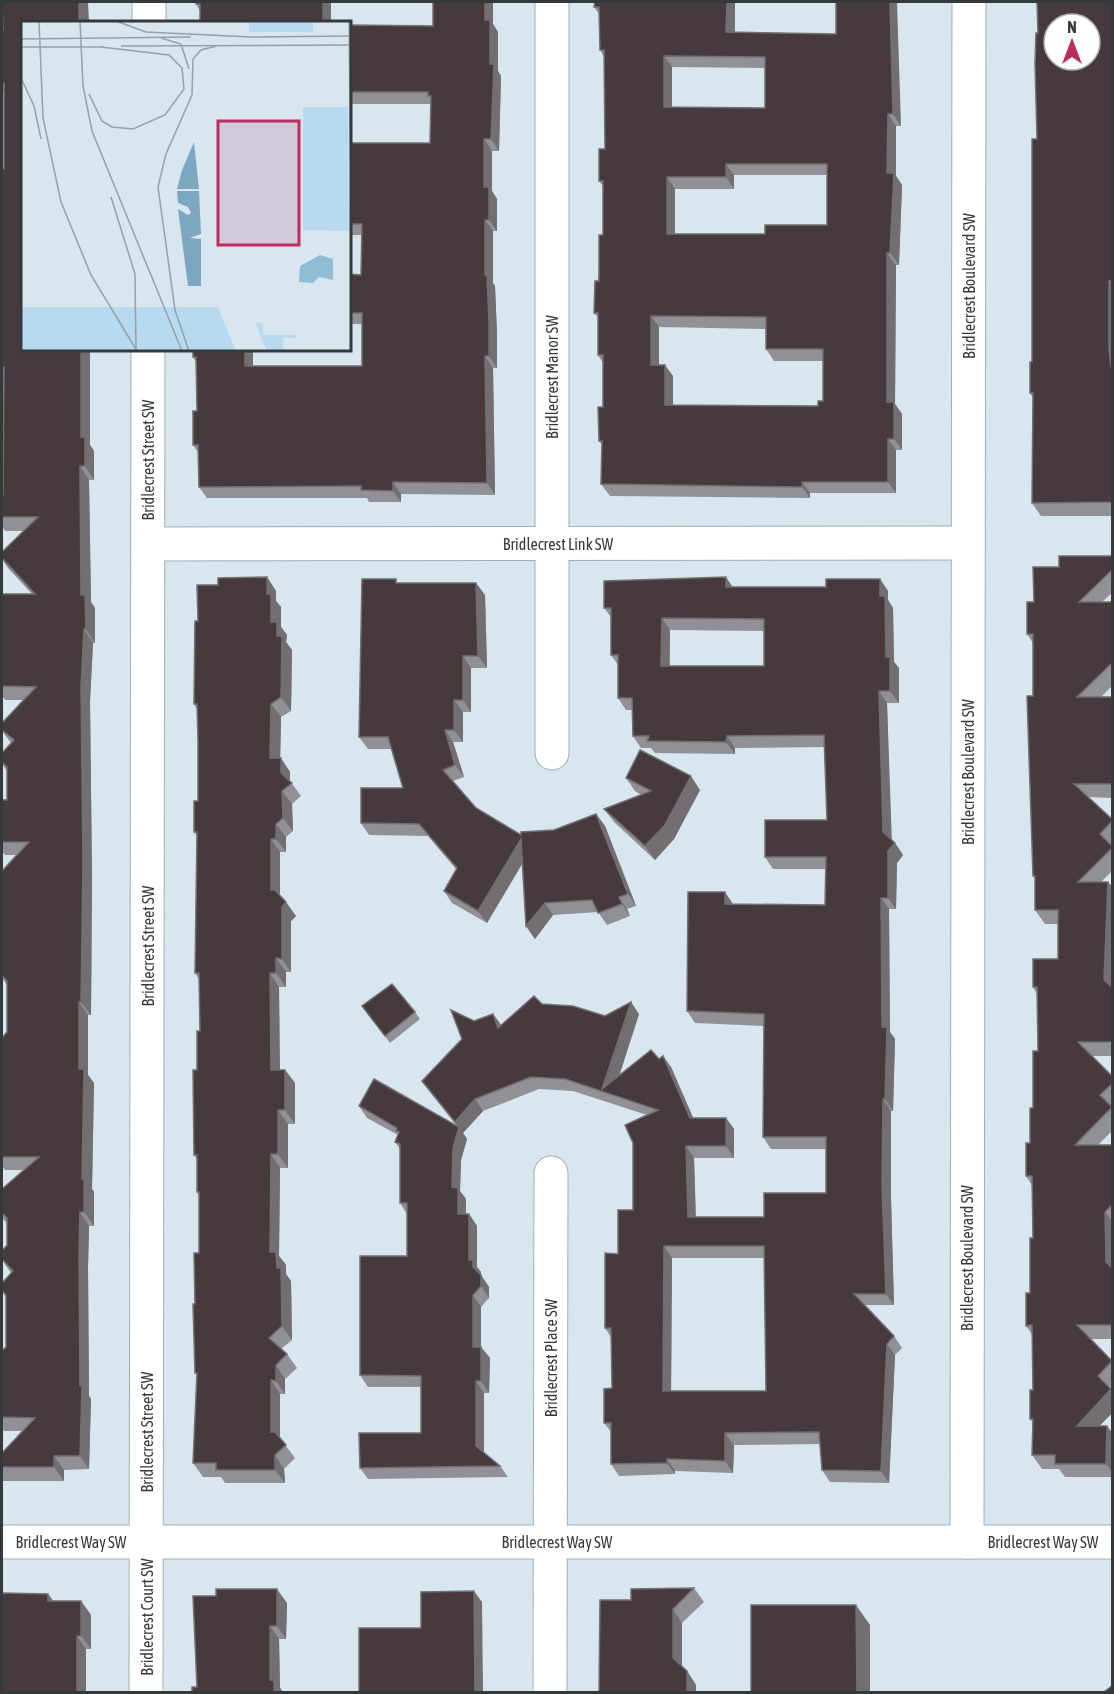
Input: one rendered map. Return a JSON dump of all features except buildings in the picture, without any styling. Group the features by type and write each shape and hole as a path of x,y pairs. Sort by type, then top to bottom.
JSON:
{"street":[{"path":"149,2 149,21"},
{"name":"Bridlecrest Manor SW","path":"552,2 552,753"},
{"name":"Bridlecrest Boulevard SW","path":"968,1542 969,2"},
{"name":"Bridlecrest Street SW","path":"147,1542 148,351"},
{"name":"Bridlecrest Link SW","path":"148,544 968,543"},
{"name":"Bridlecrest Place SW","path":"550,1692 551,1173"},
{"name":"Bridlecrest Way SW","path":"2,1542 1113,1542"},
{"name":"Bridlecrest Court SW","path":"146,1692 147,1542"}]}
